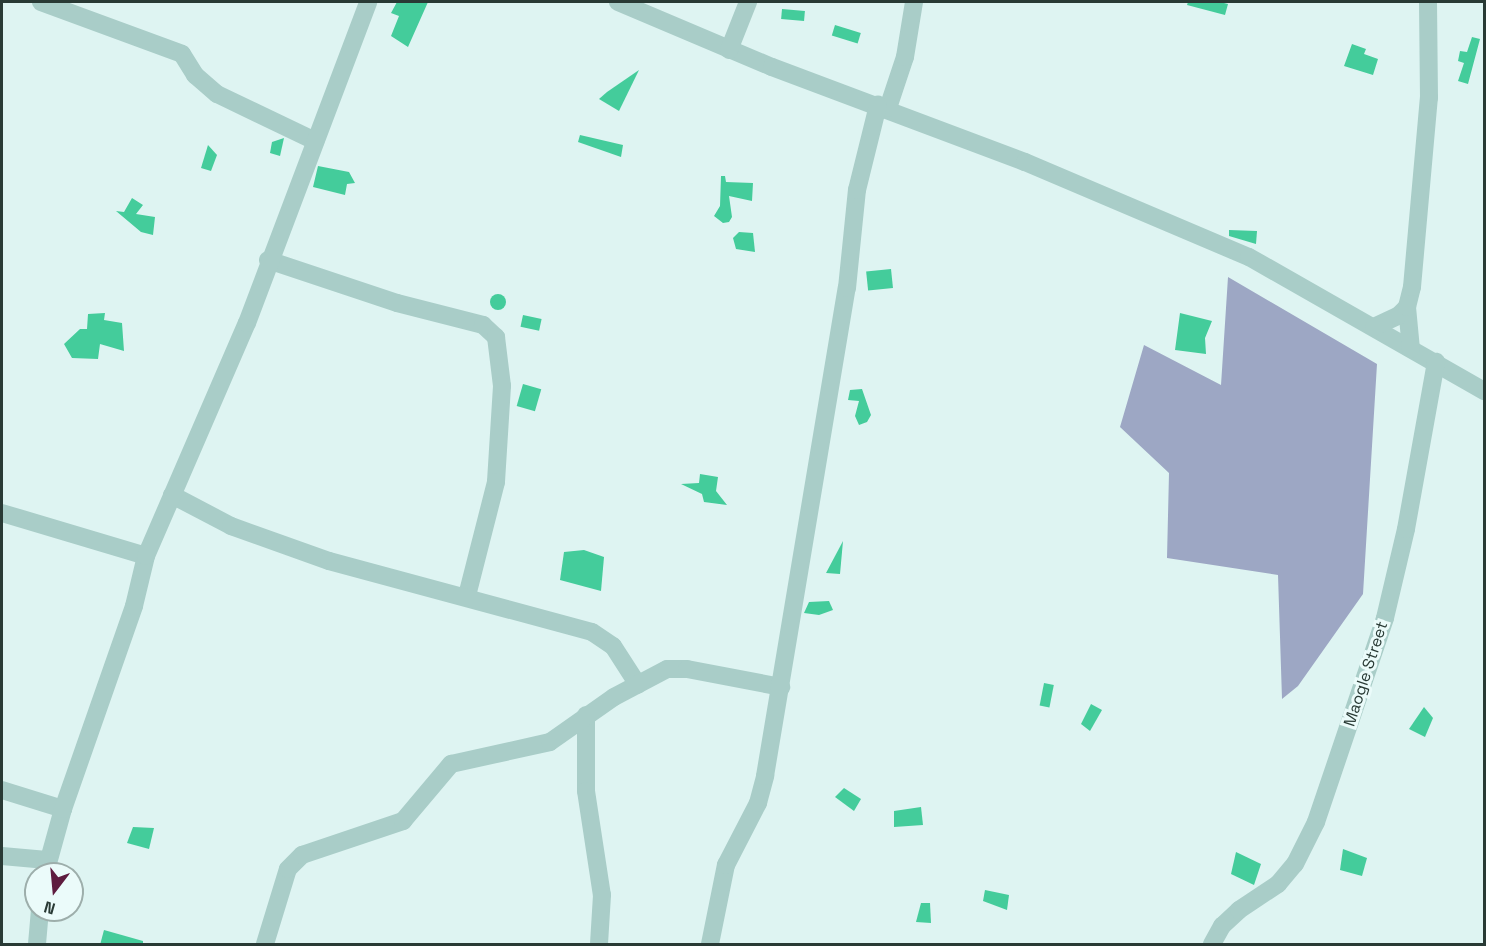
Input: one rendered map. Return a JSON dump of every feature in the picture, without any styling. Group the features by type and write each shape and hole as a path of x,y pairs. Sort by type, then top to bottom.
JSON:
{"street":[{"path":"41,2 182,54 195,75 217,93 315,141"},
{"path":"47,862 63,809 119,653 146,556 214,405 368,2"},
{"path":"618,2 729,50 883,106 1249,257 1485,391"},
{"path":"729,50 748,2"},
{"path":"710,945 726,865 760,794 847,288 857,190 883,106 904,57 914,2"},
{"path":"1411,349 1407,307 1412,287 1429,98 1428,2"},
{"path":"268,260 387,300 483,325 496,337 502,386 496,482 467,596"},
{"path":"1374,327 1398,316 1407,307"},
{"name":"Maogle Street","path":"1212,945 1222,926 1239,910 1278,884 1295,864 1316,822 1385,618 1406,529 1436,362"},
{"path":"172,495 271,542 592,632 613,646 638,685"},
{"path":"2,513 146,556"},
{"path":"265,945 288,869 302,855 403,821 451,764 468,757 539,747 586,715 667,669 687,669 780,687"},
{"path":"586,715 586,790 602,895 599,945"},
{"path":"2,790 63,809"},
{"path":"2,856 26,862"},
{"path":"37,945 39,922"}],"shaded area":[{"path":"1228,277 1377,364 1363,594 1298,686 1282,699 1278,575 1167,558 1169,473 1120,427 1144,345 1221,385"}],"building":[{"path":"397,2 428,2 408,47 391,36 399,16 391,13"},
{"path":"1188,2 1228,4 1225,15 1187,5"},
{"path":"782,9 805,11 804,21 781,19"},
{"path":"835,25 861,33 858,43 832,36"},
{"path":"1472,37 1480,39 1468,84 1458,81 1464,63 1458,61 1460,51 1467,52"},
{"path":"1352,44 1366,49 1364,54 1378,59 1373,75 1344,66"},
{"path":"639,70 619,111 599,99 607,92"},
{"path":"580,135 623,145 621,157 578,142"},
{"path":"284,138 280,156 270,153 272,142"},
{"path":"208,145 217,155 211,171 201,168"},
{"path":"318,166 349,172 355,183 347,184 345,195 313,187"},
{"path":"721,176 725,176 726,182 753,183 752,201 729,196 732,217 729,222 723,223 714,216 720,206"},
{"path":"132,198 143,205 136,214 155,217 153,235 141,232 116,211 124,212"},
{"path":"1229,230 1257,231 1256,244 1229,236"},
{"path":"739,232 753,233 755,252 736,249 733,238"},
{"path":"891,269 893,288 868,291 866,272"},
{"path":"495,294 501,294 506,302 504,308 495,310 490,305 490,299"},
{"path":"105,313 104,320 122,323 124,351 100,344 98,359 72,358 64,344 80,329 87,329 88,314"},
{"path":"1180,313 1212,321 1205,338 1206,354 1175,350"},
{"path":"523,315 542,319 539,331 521,327"},
{"path":"523,384 541,389 535,411 517,406"},
{"path":"862,389 871,415 867,422 859,425 855,416 859,401 848,400 850,390"},
{"path":"700,474 718,477 716,491 727,505 704,502 702,494 681,484 699,483"},
{"path":"843,541 840,574 826,573"},
{"path":"584,550 604,557 601,591 560,580 564,552"},
{"path":"829,601 833,610 819,615 804,613 809,602"},
{"path":"1044,683 1054,685 1049,707 1040,706"},
{"path":"1091,704 1102,710 1090,731 1081,724"},
{"path":"1424,707 1433,718 1425,737 1409,729"},
{"path":"844,788 861,799 854,811 835,797"},
{"path":"921,807 923,825 894,827 894,811"},
{"path":"133,827 154,828 149,849 127,843"},
{"path":"1343,849 1367,858 1362,876 1340,870"},
{"path":"1236,852 1261,864 1254,885 1231,874"},
{"path":"985,890 1009,895 1007,910 983,901"},
{"path":"921,903 930,903 931,923 916,922"},
{"path":"104,930 143,941 143,945 100,945"}]}
